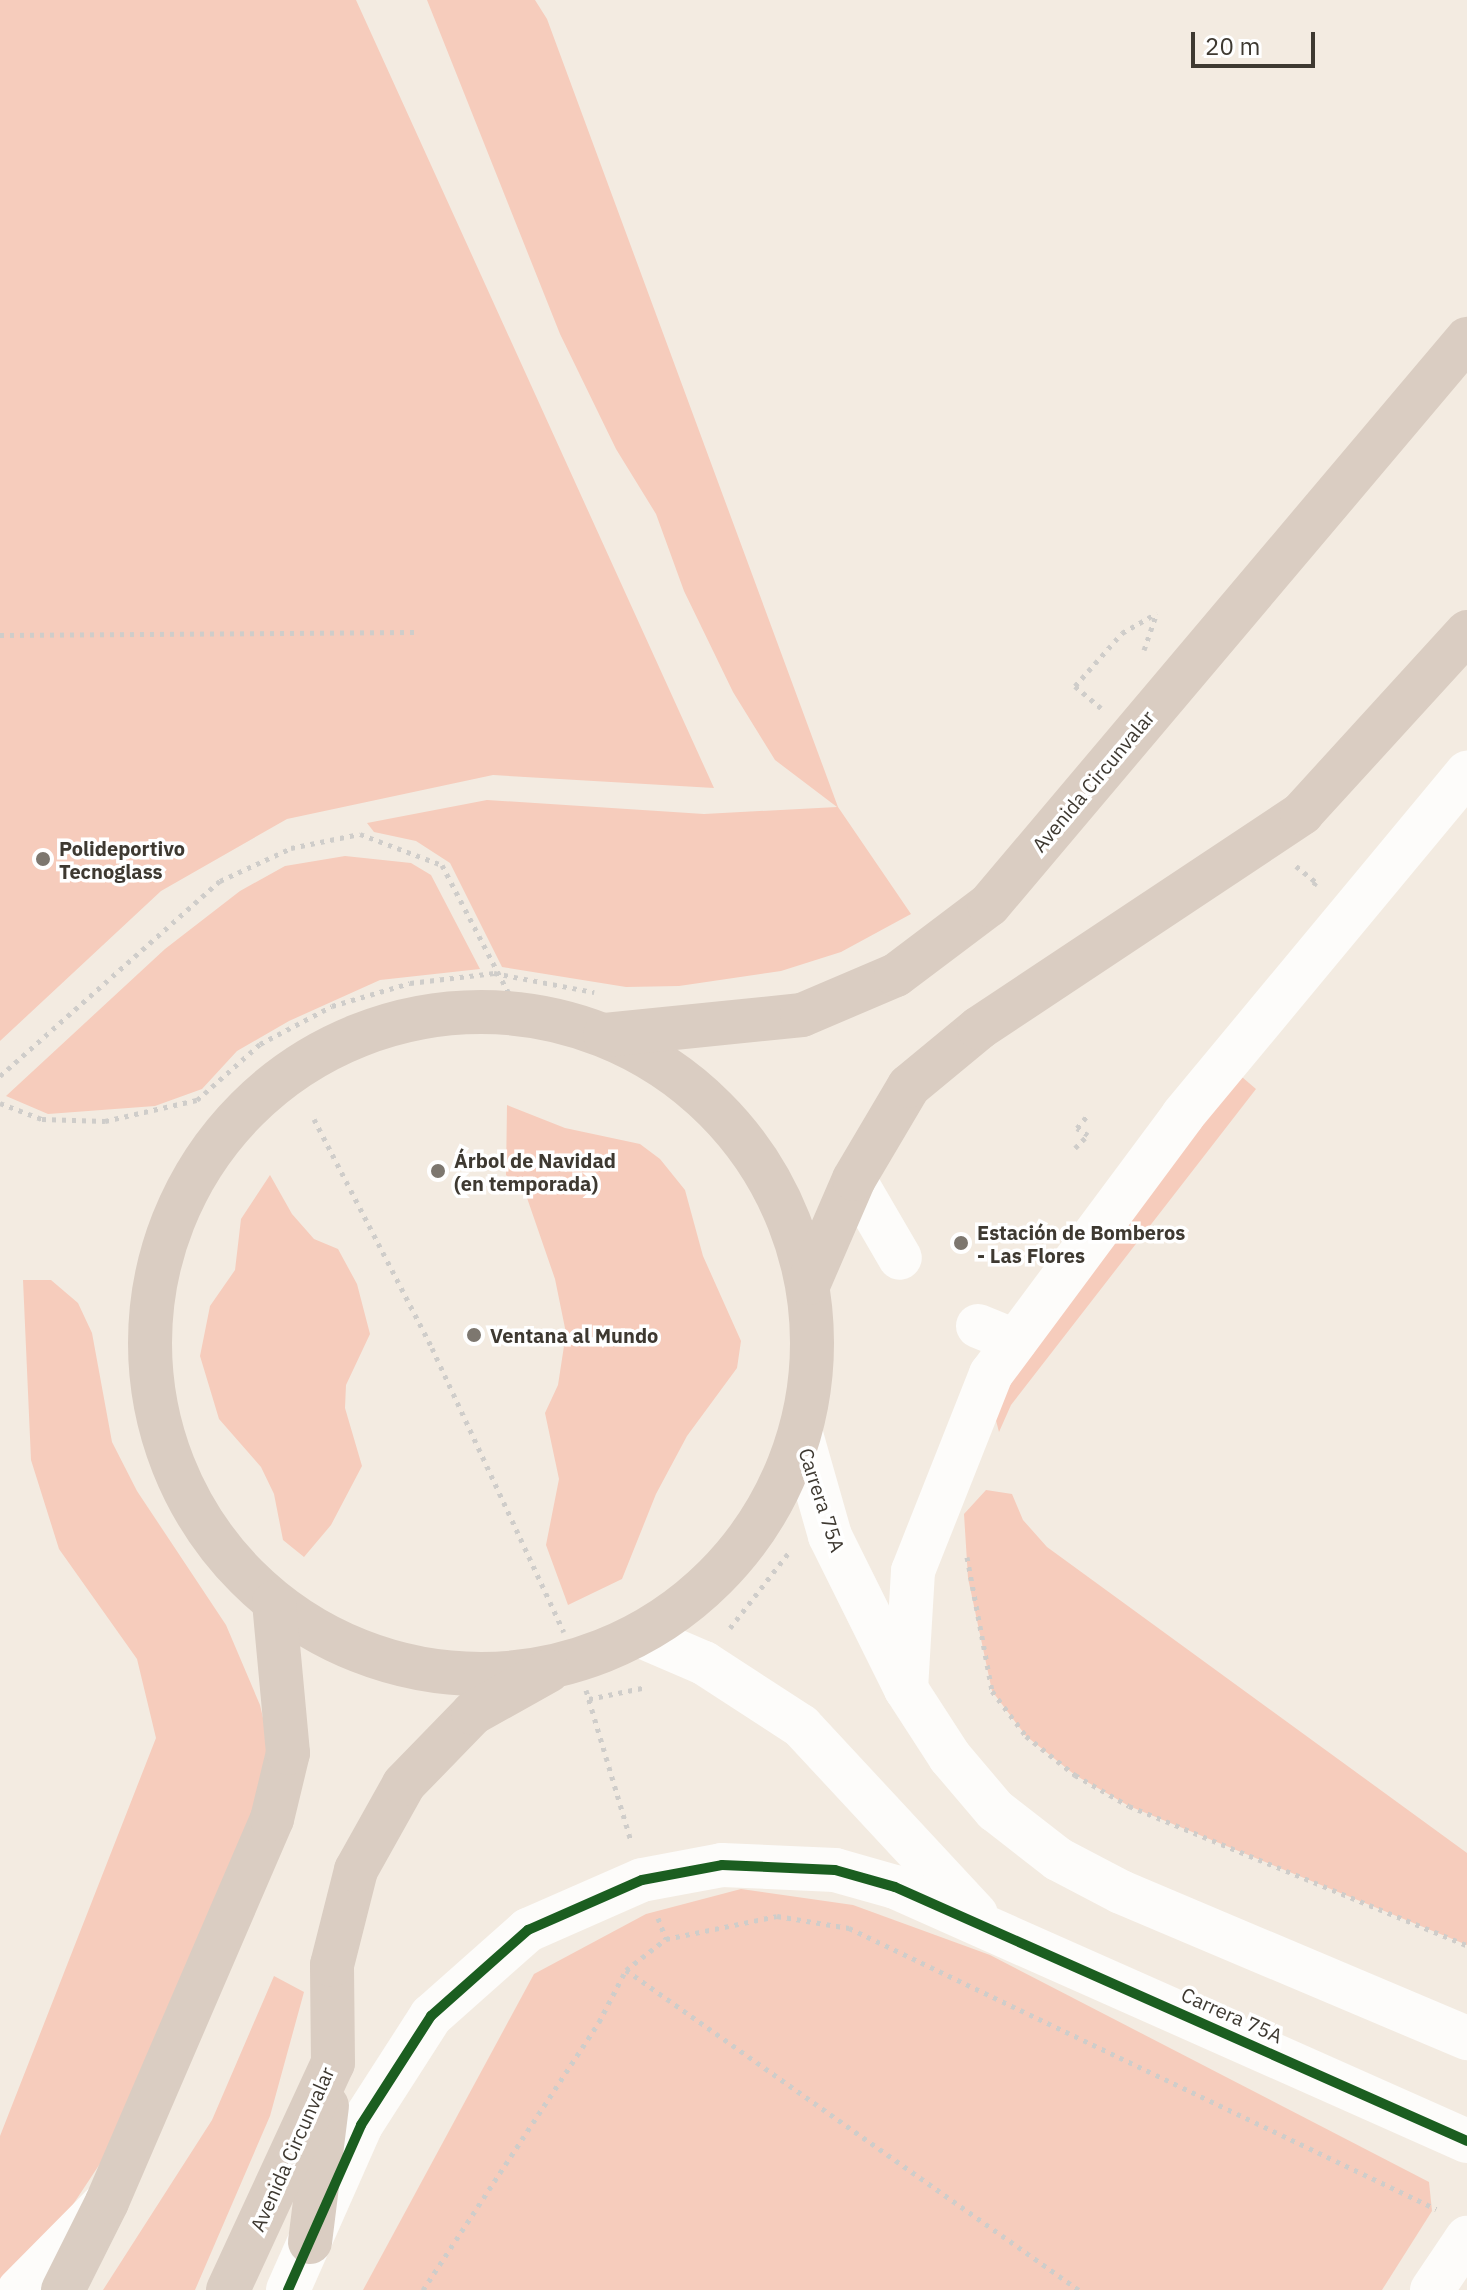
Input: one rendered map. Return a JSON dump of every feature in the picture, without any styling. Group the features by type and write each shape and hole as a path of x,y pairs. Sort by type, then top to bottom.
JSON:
{"highway":[{"name":"Avenida Circunvalar","path":"608,1015 802,1015 896,975 989,905 1467,339"},
{"path":"809,1283 854,1179 909,1086 979,1028 1302,813 1467,632"},
{"path":"464,1013 521,1017 608,1015 684,1080 743,1137 785,1206 809,1283 814,1359 801,1434 777,1494 741,1549 696,1595 641,1636 568,1663 459,1673 361,1652 274,1603 215,1544 169,1458 151,1392 149,1307 168,1224 209,1150 259,1094 321,1051 390,1023 464,1013"},
{"path":"63,2290 107,2202 272,1819 288,1753 274,1603"},
{"name":"Avenida Circunvalar","path":"228,2290 333,2063 332,1965 356,1870 397,1796 473,1713 568,1663"},
{"path":"310,2242 333,2063"}],"street":[{"path":"906,1689 913,1571 991,1374 997,1333 1467,773"},
{"path":"854,1179 900,1258"},
{"name":"Carrera 75A","path":"801,1434 830,1536 906,1689 950,1757 995,1810 1058,1859 1121,1892 1467,2038"},
{"name":"Carrera 75A","path":"641,1636 731,1678 801,1726 983,1922 1467,2141"},
{"path":"288,2290 361,2125 431,2016 528,1930 642,1880 722,1865 835,1870 895,1887 983,1922"},
{"path":"19,2290 107,2202"},
{"path":"1432,2290 1454,2225"}],"path":[{"path":"1075,686 1122,633 1157,613 1139,665"},
{"path":"0,635 415,632"},
{"path":"1093,722 1112,698"},
{"path":"0,1076 110,973 220,881 291,848 360,834 442,865 494,973 521,1017"},
{"path":"1283,855 1316,882 1309,891"},
{"path":"0,1103 42,1119 105,1121 197,1100 260,1044 332,1006 410,983 494,973 608,1015"},
{"path":"1075,1148 1088,1135 1077,1128 1088,1115"},
{"path":"314,1119 432,1348 568,1663 642,1880"},
{"path":"966,1546 968,1578 992,1691 1026,1736 1075,1775 1129,1806 1467,1945"},
{"path":"423,2290 599,2022 626,1970 666,1939 777,1916 849,1928 1454,2225"},
{"path":"626,1970 1079,2290"}],"shaded area":[{"path":"0,0 356,0 714,788 493,775 287,819 161,891 0,1041"},
{"path":"427,0 535,0 547,19 838,807 911,914 841,952 781,971 679,986 626,987 502,967 450,863 416,841 374,832 367,823 487,800 704,814 837,807 775,760 733,692 684,591 656,514 616,449 560,334"},
{"path":"345,856 411,863 431,875 480,969 380,980 289,1021 237,1051 202,1089 155,1106 48,1114 6,1096 165,949 240,891 285,866"},
{"path":"1242,1077 1256,1089 1011,1405 999,1432 988,1390 1126,1210"},
{"path":"507,1105 565,1128 640,1144 660,1159 685,1190 703,1256 741,1341 737,1368 687,1436 656,1494 622,1579 568,1605 546,1545 559,1479 545,1413 558,1385 566,1333 555,1279 526,1195 506,1175"},
{"path":"270,1175 292,1214 314,1239 338,1249 357,1284 370,1334 346,1385 345,1408 362,1466 331,1525 304,1557 283,1540 274,1494 261,1467 219,1419 200,1356 210,1306 235,1270 241,1219"},
{"path":"23,1280 51,1280 78,1303 92,1333 112,1442 137,1491 226,1625 260,1705 270,1748 256,1810 107,2153 45,2247 0,2284 0,2136 156,1738 137,1659 59,1549 31,1460"},
{"path":"986,1490 1012,1494 1023,1520 1047,1547 1467,1853 1467,1945 1129,1806 1075,1775 1026,1736 992,1691 968,1578 964,1514"},
{"path":"741,1889 853,1905 990,1955 1429,2182 1432,2211 1382,2290 363,2290 534,1974 646,1914"},
{"path":"274,1976 304,1992 270,2116 195,2290 103,2290 212,2120"}],"cycle path":[{"path":"288,2290 361,2125 431,2016 528,1930 642,1880 722,1865 835,1870 895,1887 1467,2141"}],"place":[{"name":"Polideportivo Tecnoglass","path":"43,859"},
{"name":"Árbol de Navidad (en temporada)","path":"438,1171"},
{"name":"Estación de Bomberos - Las Flores","path":"961,1243"},
{"name":"Ventana al Mundo","path":"474,1335"}]}
